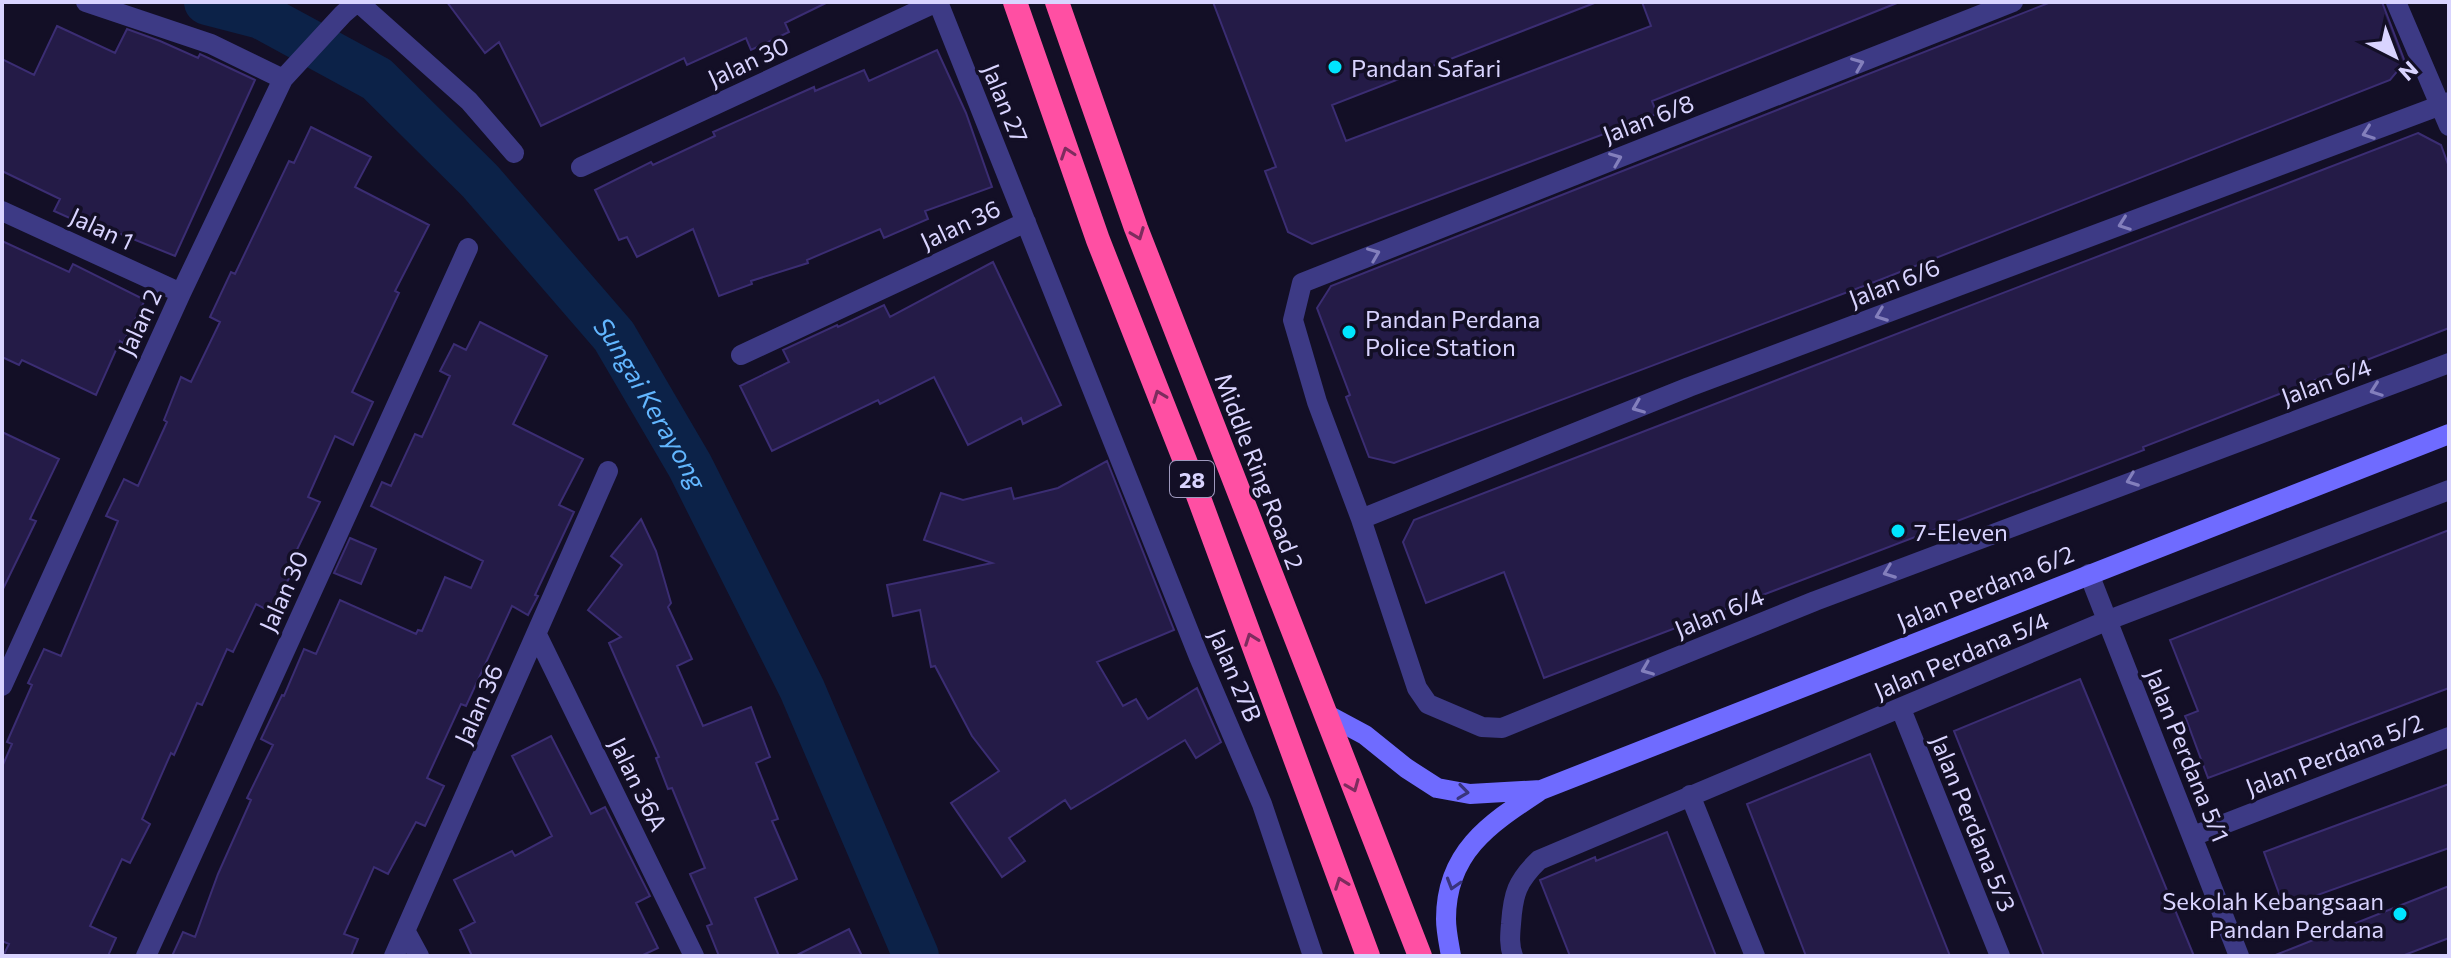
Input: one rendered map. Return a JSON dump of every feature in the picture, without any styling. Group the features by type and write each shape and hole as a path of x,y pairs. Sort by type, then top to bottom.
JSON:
{"highway":[{"name":"28","path":"1015,2 1098,240 1189,471 1366,954"},
{"name":"Middle Ring Road 2","path":"1057,2 1136,228 1420,956"}],"street":[{"path":"86,2 289,71"},
{"name":"Jalan 30","path":"581,167 938,2"},
{"name":"Jalan 27","path":"938,2 1104,417"},
{"name":"Jalan 6/8","path":"1302,283 2013,2"},
{"path":"2396,2 2445,104 2449,126"},
{"path":"353,6 469,101 514,153"},
{"name":"Jalan 2","path":"2,686 181,293 289,71 353,6"},
{"name":"Jalan 6/6","path":"1361,519 1689,387 2445,104"},
{"name":"Jalan 1","path":"2,211 181,293"},
{"name":"Jalan 36","path":"741,355 1026,222"},
{"name":"Jalan 30","path":"146,956 468,248"},
{"name":"Jalan 6/4","path":"1302,283 1293,320 1317,402 1361,519 1417,688 1428,704 1482,727 1502,728 1815,601 2449,363"},
{"name":"Jalan 27B","path":"1104,417 1199,657 1262,804 1313,956"},
{"name":"Jalan Perdana 6/2","path":"1451,956 1446,919 1450,888 1463,855 1491,823 1541,790 2449,434"},
{"name":"Jalan 36","path":"394,956 608,471"},
{"name":"Jalan Perdana 5/4","path":"1513,956 1509,946 1513,897 1524,874 1539,860 2106,621 2449,490"},
{"name":"Jalan Perdana 5/1","path":"2089,574 2239,956"},
{"name":"Jalan 36A","path":"537,635 694,956"},
{"name":"Jalan Perdana 5/3","path":"1901,709 2000,956"},
{"name":"Jalan Perdana 6/2","path":"1324,713 1365,735 1437,788 1470,794 1541,790"},
{"name":"Jalan Perdana 5/2","path":"2193,836 2449,737"},
{"path":"1690,795 1755,956"},
{"path":"406,932 419,956"}],"building":[{"path":"447,2 828,2 785,23 789,32 751,50 746,38 687,65 684,58 541,126 499,42 485,53"},
{"path":"1213,2 1597,2 1332,105 1346,141 1651,26 1642,2 1897,3 1652,101 1657,114 1312,244 1288,232 1265,171 1276,167"},
{"path":"2051,2 2382,2 2405,62 2390,80 1877,281 1394,463 1369,457 1346,397 1350,395 1317,308 1331,286"},
{"path":"57,26 115,53 127,29 198,58 200,54 255,80 175,256 76,216 74,220 54,211 60,199 2,171 2,59 34,75"},
{"path":"937,50 966,113 992,187 925,211 928,219 884,238 880,229 807,260 808,263 751,281 752,284 719,296 693,229 637,257 627,237 619,240 595,190 814,87 815,91 864,70 869,81"},
{"path":"311,127 371,157 355,187 429,225 395,291 399,293 352,392 373,402 353,445 335,436 308,497 320,502 290,564 295,567 271,612 256,604 233,652 227,649 202,705 197,703 174,755 171,753 142,819 150,824 130,863 122,859 90,926 116,938 108,956 3,956 9,944 2,941 2,767 12,744 7,742 32,685 28,683 44,649 61,656 118,521 106,516 124,479 138,486 167,422 164,420 181,377 191,382 220,322 210,317 231,272 235,274 289,161 294,163"},
{"path":"2418,133 2441,145 2449,167 2449,328 2143,447 2144,450 1544,678 1504,572 1426,603 1403,542 1414,520"},
{"path":"2,241 69,272 73,264 145,300 123,343 120,341 96,395 22,360 19,365 2,357"},
{"path":"993,262 1061,405 1023,424 1021,418 968,445 934,377 772,451 740,386 789,362 783,350 884,305 890,317"},
{"path":"480,322 547,356 513,424 583,459 559,505 574,512 535,595 538,596 528,615 512,606 466,706 461,704 427,778 444,786 425,826 416,822 388,874 374,867 344,934 358,939 351,956 172,956 183,932 195,937 218,874 251,800 247,798 273,745 261,739 304,649 316,654 340,600 416,634 418,630 422,631 445,577 471,588 483,561 371,506 382,482 391,486 415,434 422,437 450,376 440,371 454,344 466,350"},
{"path":"2,432 59,459 30,519 36,521 2,591"},
{"path":"1107,461 1174,630 1097,662 1123,706 1136,699 1148,719 1197,688 1221,742 1196,758 1185,740 1071,809 1065,800 1009,838 1025,861 1002,877 951,803 999,771 972,736 935,666 931,667 920,610 893,616 887,585 992,563 924,540 941,493 963,500 1011,488 1014,499 1058,488"},
{"path":"641,519 656,551 671,603 668,607 692,659 677,666 703,726 751,707 770,757 756,763 778,819 772,821 797,879 755,898 779,956 719,956 707,926 712,924 690,874 705,868 672,788 668,789 656,758 659,757 609,643 621,637 588,610 622,565 611,556"},
{"path":"2449,530 2449,688 2208,778 2185,716 2198,711 2170,640"},
{"path":"350,538 376,549 361,584 334,573"},
{"path":"2080,679 2194,956 2044,956 1954,731"},
{"path":"551,736 591,814 605,807 650,896 636,903 658,948 641,956 472,956 460,930 475,922 454,880 512,851 515,856 552,836 512,756"},
{"path":"1870,754 1950,956 1806,956 1747,804"},
{"path":"2449,784 2449,848 2284,907 2264,852"},
{"path":"1667,832 1716,956 1570,956 1540,880"},
{"name":"Sekolah Kebangsaan Pandan Perdana","path":"2449,886 2449,938 2402,956 2273,956"},
{"path":"849,929 862,956 795,956"}],"waterway":[{"name":"Sungai Kerayong","path":"207,2 261,16 377,79 480,181 614,336 690,466 802,689 916,956"}],"place":[{"name":"Pandan Safari","path":"1335,67"},
{"name":"Pandan Perdana Police Station","path":"1349,332"},
{"name":"7-Eleven","path":"1898,531"},
{"name":"Sekolah Kebangsaan Pandan Perdana","path":"2400,914"}]}
